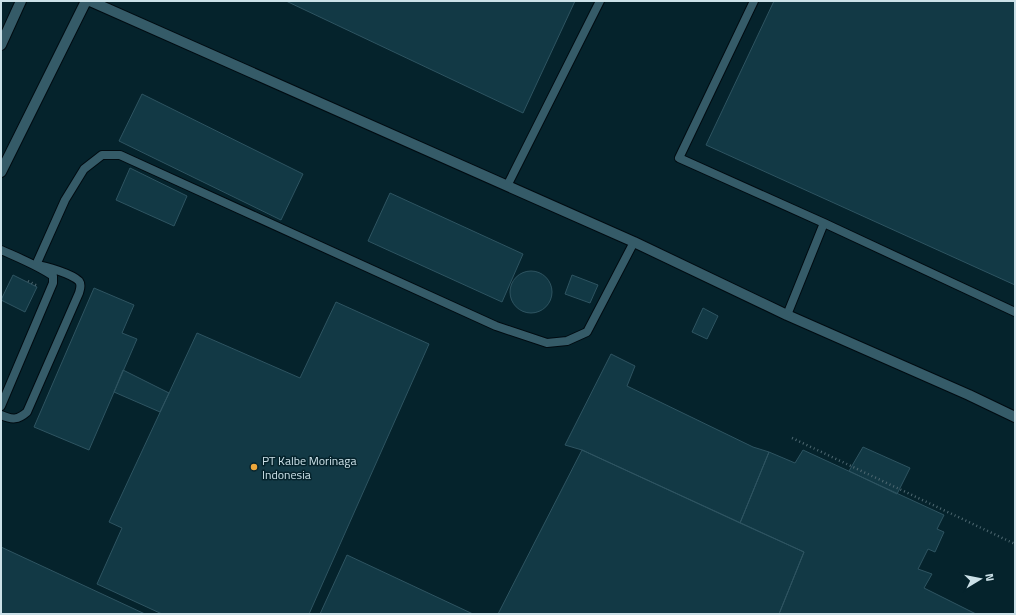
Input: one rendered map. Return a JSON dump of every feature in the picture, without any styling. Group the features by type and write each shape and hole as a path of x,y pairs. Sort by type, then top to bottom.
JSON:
{"street":[{"path":"1,46 21,1"},
{"path":"1,172 86,1"},
{"path":"90,1 634,242 787,315 1015,417"}],"lane":[{"path":"507,186 600,1"},
{"path":"754,1 679,158 824,223 1015,312"},
{"path":"36,265 69,194 84,169 102,155 120,155 496,326 547,343 567,341 587,332 634,242"},
{"path":"787,315 824,223"},
{"path":"1,250 36,265 53,276 53,283 1,406"},
{"path":"1,415 9,419 17,419 27,412 79,294 81,285 78,280 51,267 36,265"}],"path":[{"path":"792,438 1015,544"}],"building":[{"path":"286,1 575,1 523,113"},
{"path":"774,1 1015,1 1015,285 706,145"},
{"path":"142,94 303,174 281,220 119,141"},
{"path":"130,168 187,196 174,226 116,200"},
{"path":"390,193 523,254 502,302 368,241"},
{"path":"527,271 535,271 543,274 549,280 552,292 549,304 543,310 535,313 527,313 519,310 513,304 510,296 510,288 513,280 519,274"},
{"path":"13,275 37,287 25,312 1,300"},
{"path":"572,275 598,285 590,303 565,294"},
{"path":"94,288 134,305 122,333 137,339 89,450 34,427"},
{"name":"PT Kalbe Morinaga Indonesia","path":"336,302 429,344 309,614 162,614 97,584 122,528 109,522 197,333 300,378"},
{"path":"703,308 718,316 707,339 692,332"},
{"path":"611,354 635,366 627,386 753,447 769,452 740,523 582,450 565,445"},
{"path":"123,370 169,393 160,412 114,392"},
{"path":"863,447 910,468 897,494 849,471"},
{"path":"582,450 804,552 779,614 498,614"},
{"path":"803,450 944,515 937,529 944,532 935,552 928,549 918,569 932,574 924,588 976,614 779,614 804,552 740,523 769,452 795,463"},
{"path":"1,547 145,614 1,614"},
{"path":"347,555 473,614 320,614"}],"place":[{"name":"PT Kalbe Morinaga Indonesia","path":"254,467"}]}
